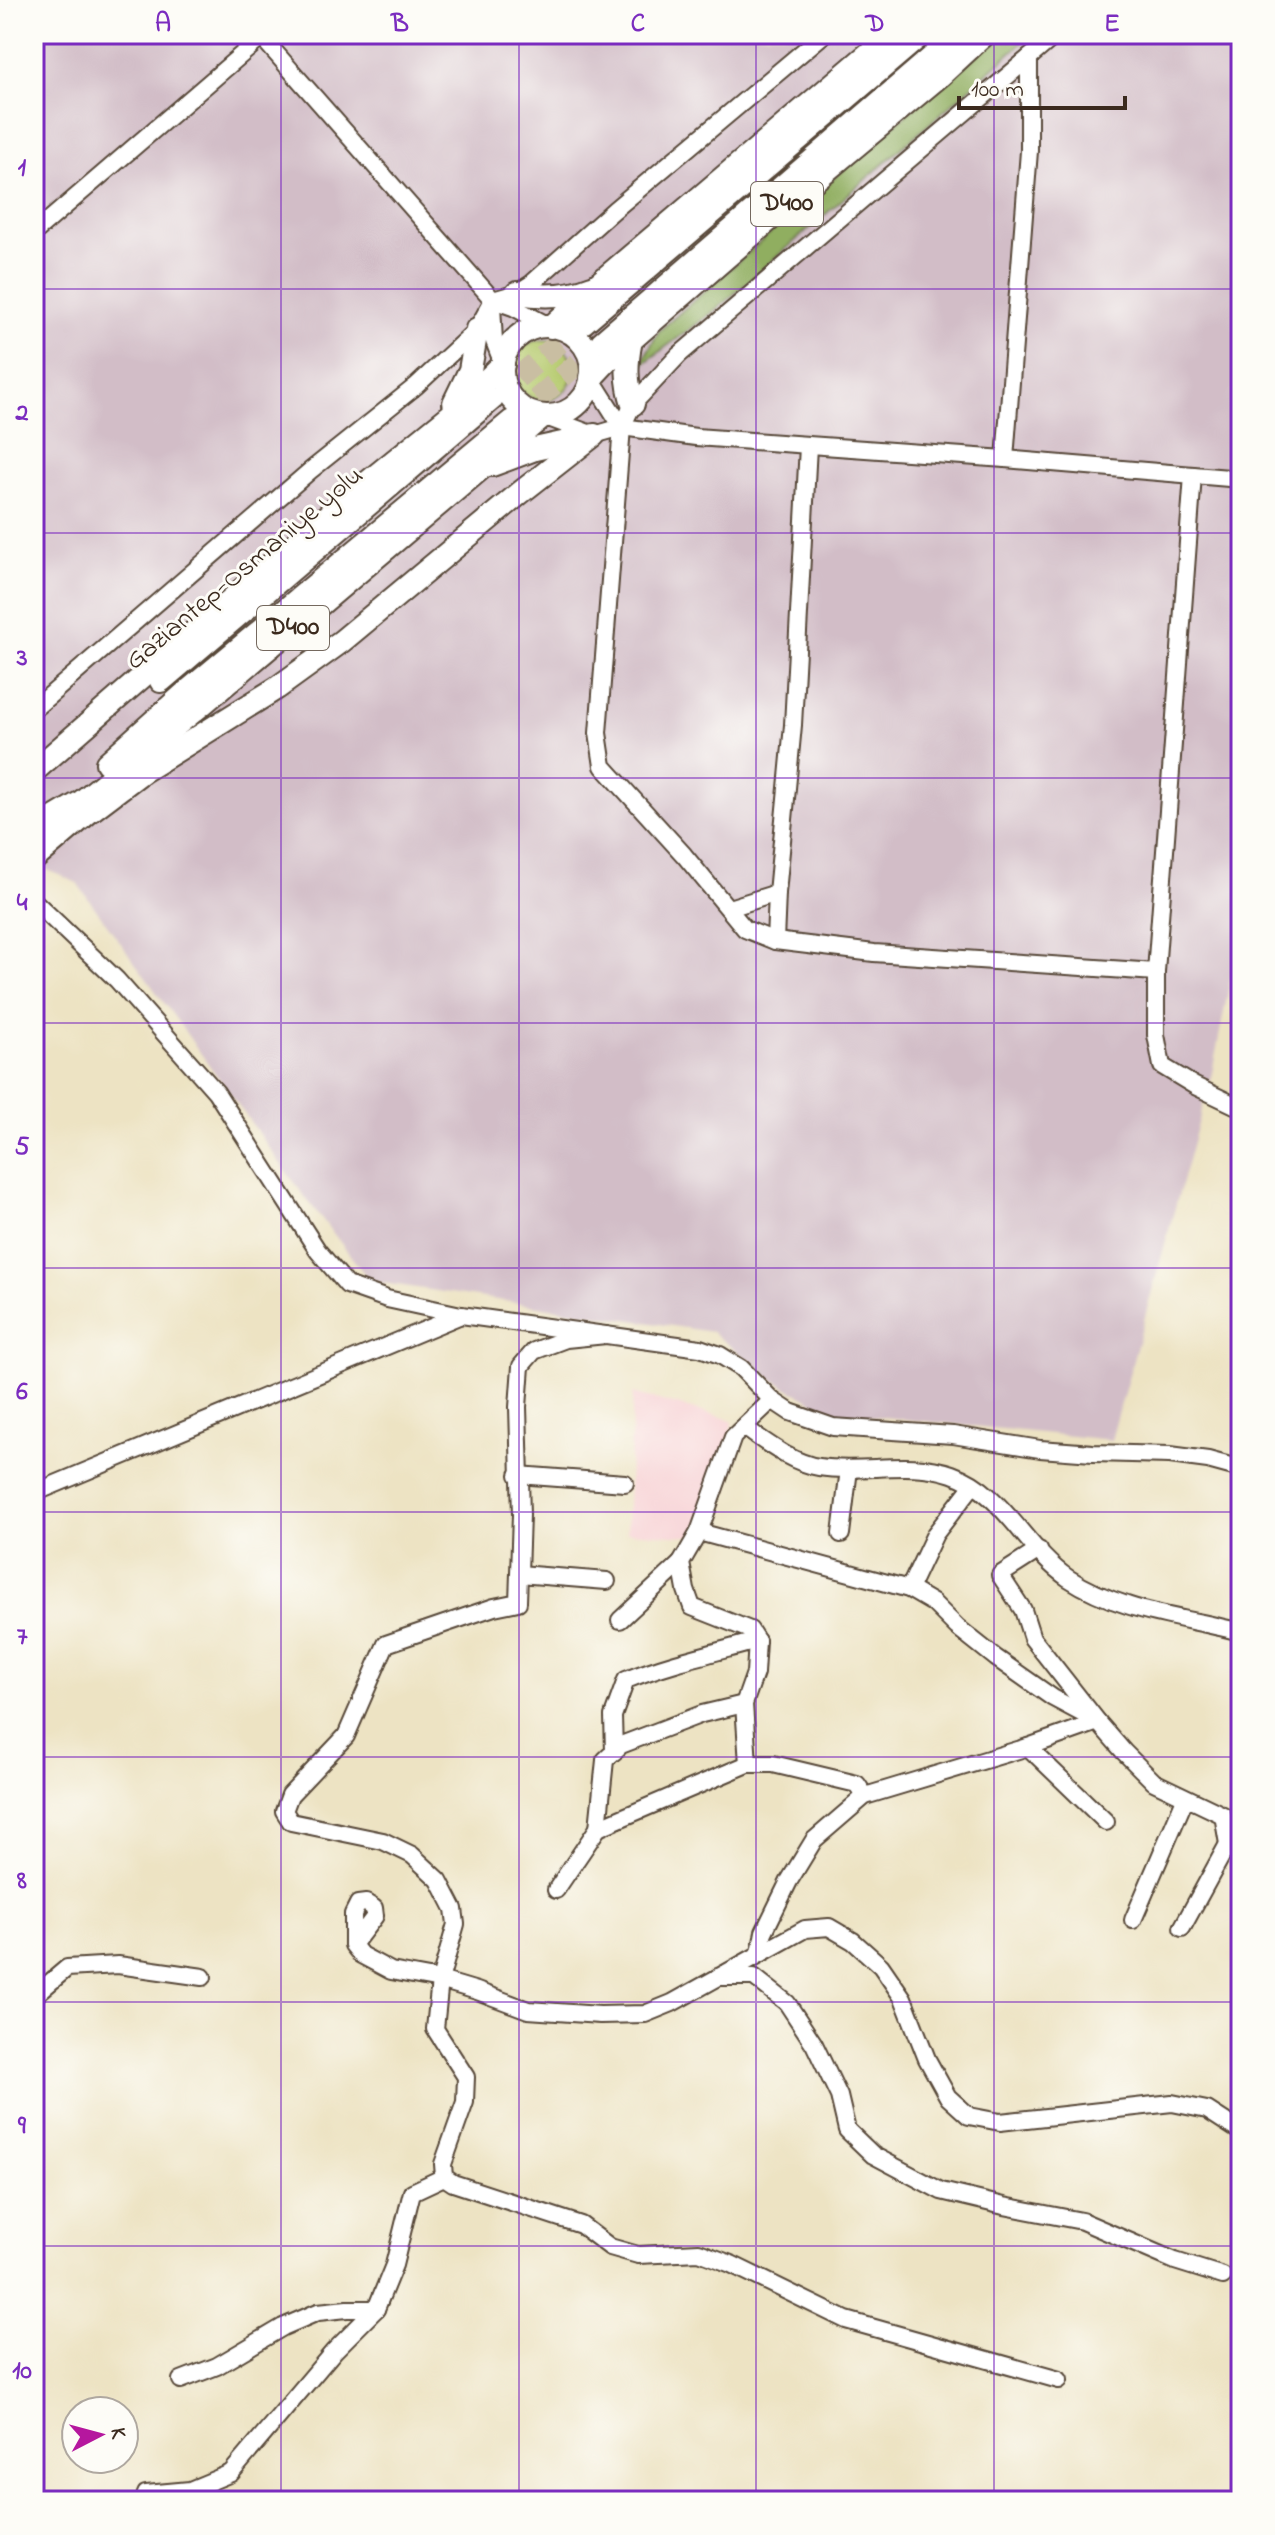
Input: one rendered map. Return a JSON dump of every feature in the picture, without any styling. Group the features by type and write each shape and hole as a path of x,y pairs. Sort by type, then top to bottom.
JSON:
{"highway":[{"name":"D400","path":"34,771 342,503 444,420 503,364 511,344 519,336 539,327 551,327 892,34"},
{"path":"583,323 922,34"},
{"path":"602,342 959,34"},
{"name":"D400","path":"34,828 81,802 200,706 543,416 553,416 571,409 584,396 591,378 631,340 985,34"},
{"name":"D400","path":"517,293 537,296 577,293 597,285"},
{"path":"551,327 562,329 582,343 588,354 591,378"},
{"name":"D400","path":"444,420 470,370 477,329"},
{"path":"631,340 626,380 633,404"},
{"path":"503,364 502,376 512,399 531,413 543,416"},
{"name":"Gaziantep-Osmaniye yolu","path":"34,781 171,673 492,399"},
{"name":"Gaziantep-Osmaniye yolu","path":"34,828 183,695 512,421"},
{"name":"D400","path":"477,473 535,449 594,435"},
{"path":"34,859 142,772 277,688 342,641 594,435"}],"street":[{"path":"34,709 311,470 416,386 477,329 493,300 517,293 531,284 614,210 824,34"},
{"path":"1057,34 679,355 633,404 622,427 598,733 603,766 684,855 745,929 775,941 874,953 1156,972"},
{"path":"34,233 261,36 493,300 551,327"},
{"path":"1005,459 1029,151 1029,58"},
{"path":"493,300 491,317 494,341 503,364"},
{"path":"591,378 622,427"},
{"path":"543,416 594,435 622,427 696,437 1241,479"},
{"path":"775,941 793,725 808,446"},
{"path":"1193,475 1156,972 1156,1035 1162,1066 1241,1108"},
{"path":"729,908 777,893"},
{"path":"34,901 117,980 216,1092 318,1251 347,1285 387,1299 461,1315 700,1348 720,1355 741,1368 772,1400 790,1412 833,1427 953,1435 1016,1447 1170,1455 1208,1460 1241,1469"},
{"path":"34,1493 461,1315"},
{"path":"444,2177 443,2164 465,2102 466,2077 435,2029 440,1980 456,1924 454,1909 439,1880 412,1855 383,1841 291,1822 284,1811 290,1795 346,1736 386,1644 494,1607 518,1602 521,1515 518,1407 521,1366 534,1351 566,1339 606,1335"},
{"path":"620,1620 681,1563 699,1532 733,1437 772,1400"},
{"path":"745,1428 781,1452 817,1467 908,1466 952,1474 987,1493 1066,1577 1104,1598 1132,1608 1241,1632"},
{"path":"841,1534 849,1469"},
{"path":"518,1475 625,1483"},
{"path":"909,1589 935,1534 973,1485"},
{"path":"699,1532 909,1589 933,1603 996,1658 1053,1698 1098,1722"},
{"path":"1039,1550 1000,1575 1023,1610 1032,1638 1098,1722 1154,1782 1223,1815 1228,1844 1241,1861"},
{"path":"681,1563 692,1607 750,1630 757,1641 755,1673 744,1704 748,1764"},
{"path":"519,1574 607,1581"},
{"path":"614,1752 613,1716 626,1680 667,1664 757,1641"},
{"path":"556,1890 598,1828 605,1760 621,1745 702,1714 744,1704"},
{"path":"760,1953 764,1932 814,1840 865,1796 1028,1747 1098,1722"},
{"path":"1028,1747 1106,1822"},
{"path":"598,1828 748,1764 773,1764 857,1784 865,1796"},
{"path":"1133,1920 1185,1799"},
{"path":"1182,1928 1228,1844"},
{"path":"353,1945 361,1955 391,1971 440,1980 528,2010 600,2015 645,2014 672,2003 805,1929 829,1927 853,1941 881,1966 903,1998 934,2072 948,2097 969,2116 1000,2122 1172,2103 1207,2110 1241,2132"},
{"path":"34,1996 67,1968 118,1965 203,1977"},
{"path":"716,1977 754,1977 787,2003 814,2044 839,2096 847,2130 873,2155 941,2191 1082,2221 1175,2261 1223,2276"},
{"path":"144,2501 146,2494 190,2490 231,2473 334,2351 376,2309 394,2265 412,2192 444,2177"},
{"path":"444,2177 453,2183 581,2225 610,2247 638,2255 699,2252 731,2264 846,2320 1059,2380"},
{"path":"181,2380 217,2366 283,2327 318,2312 376,2309"}],"shaded area":[{"path":"34,34 1241,34 1241,925 1212,1073 1111,1440 832,1412 773,1380 712,1332 370,1281 302,1193 77,883 34,864"},
{"path":"633,1393 732,1420 730,1448 702,1537 627,1532"}],"green space":[{"path":"998,34 1032,34 717,309 639,367 659,331"},
{"path":"543,340 565,348 573,370 565,392 543,400 521,392 513,370 521,348"}],"tunnel":[{"path":"492,399 583,323"},
{"path":"512,421 602,342"}]}
